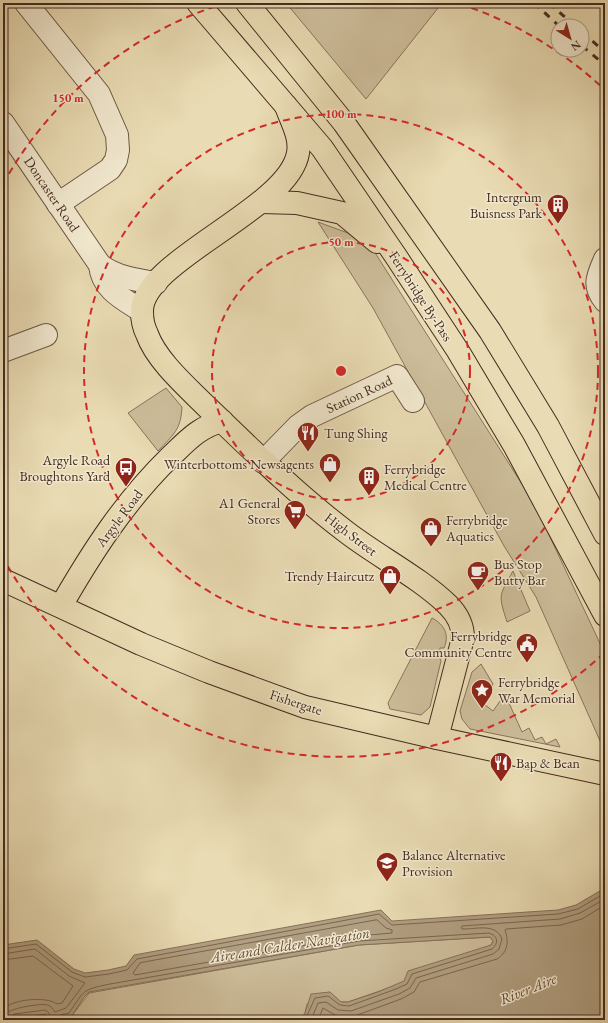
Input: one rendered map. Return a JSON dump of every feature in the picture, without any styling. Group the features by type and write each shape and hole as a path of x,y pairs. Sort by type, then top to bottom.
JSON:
{"main road":[{"name":"Ferrybridge By-Pass","path":"198,3 322,148 397,258 458,351 514,445 605,615"},
{"path":"247,3 344,123 490,331 548,426 605,534"},
{"path":"222,421 195,395 160,357 147,335 142,311 146,296 156,283 203,242 261,202 285,179 298,153 297,137 286,106"},
{"path":"261,202 297,203 342,213 397,258"},
{"name":"Argyle Road","path":"188,440 197,417 198,408 195,395"},
{"name":"Argyle Road","path":"61,606 109,528 151,476 202,428 222,421"},
{"name":"High Street","path":"222,421 263,462 345,531 432,592 449,606 462,624 462,638 437,738"},
{"name":"Fishergate","path":"3,580 141,644 188,664 305,707 437,738 605,774"}],"street":[{"path":"26,3 99,94 116,135 118,150 116,160 110,169 58,204"},
{"name":"Doncaster Road","path":"3,123 100,265 109,271 124,277 156,283"},
{"path":"605,259 596,280 597,286 605,301"},
{"name":"Doncaster Road","path":"100,265 101,275 107,285 118,296 142,311"},
{"path":"3,352 46,335"},
{"name":"Station Road","path":"263,462 298,426 312,416 397,376 413,401"}],"shaded area":[{"path":"286,3 442,3 366,99"},
{"path":"318,222 348,233 372,248 534,503 605,654 605,752 536,597 504,546 373,308"},
{"path":"166,388 182,407 181,415 175,432 158,451 128,413"},
{"path":"513,571 530,611 507,622 502,606 501,595"},
{"path":"432,618 440,623 445,630 446,643 444,648 440,648 439,656 441,661 430,707 421,715 390,709 388,703"},
{"path":"481,664 493,684 484,704 493,711 505,694 522,732 529,728 535,740 542,737 546,744 556,739 560,747 470,729 462,719 460,711 472,672"},
{"path":"490,937 493,941 491,945 394,986 348,1002 341,1002 329,992 307,1004 305,1013 300,1020 50,1020 71,1017 89,993 359,945"},
{"path":"46,1014 45,1020 3,1020"}],"water":[{"path":"605,888 605,1020 300,1020 305,1013 311,994 330,992 341,1002 348,1002 404,981 408,971 491,945 493,941 490,937 359,945 89,992 71,1017 45,1020 46,1014 3,1020 3,945 37,940 74,969 85,973 126,966 134,955 381,910 392,921 558,910 576,905"}],"railway":[{"path":"534,3 550,18"},
{"path":"549,3 566,18"},
{"path":"590,39 605,52"},
{"path":"590,53 605,65"}],"place":[{"name":"Intergrum Buisness Park","path":"558,224"},
{"name":"Tung Shing","path":"308,452"},
{"name":"Winterbottoms Newsagents","path":"330,484"},
{"name":"Argyle Road Broughtons Yard","path":"126,488"},
{"name":"Ferrybridge Medical Centre","path":"369,496"},
{"name":"A1 General Stores","path":"295,530"},
{"name":"Ferrybridge Aquatics","path":"431,548"},
{"name":"Bus Stop Butty Bar","path":"478,592"},
{"name":"Trendy Haircutz","path":"390,596"},
{"name":"Ferrybridge Community Centre","path":"527,664"},
{"name":"Ferrybridge War Memorial","path":"482,710"},
{"name":"Bap & Bean","path":"501,782"},
{"name":"Balance Alternative Provision","path":"387,882"}],"water label":[{"name":"Aire and Calder Navigation","path":"290,945"},
{"name":"River Aire","path":"528,989"}]}
